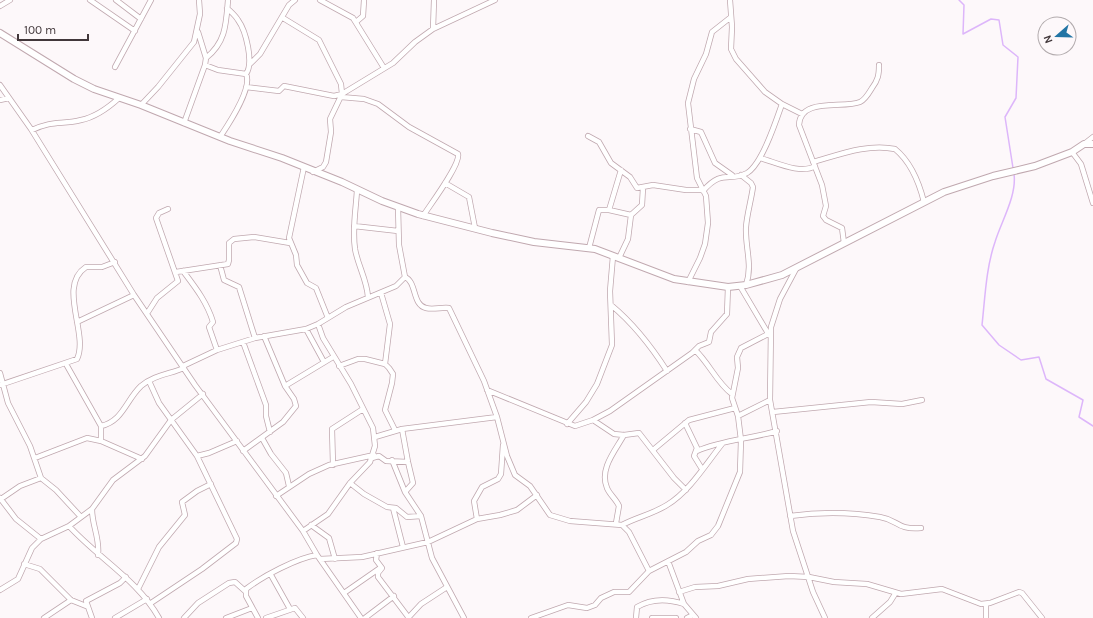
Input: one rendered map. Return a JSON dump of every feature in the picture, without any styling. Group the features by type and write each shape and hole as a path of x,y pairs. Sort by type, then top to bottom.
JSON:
{"street":[{"path":"0,6 10,0"},
{"path":"90,0 135,31"},
{"path":"116,0 141,19"},
{"path":"115,67 151,0"},
{"path":"141,105 191,47 198,31 200,14 199,0"},
{"path":"206,58 219,46 225,26 228,0"},
{"path":"220,137 232,120 246,87 248,80 246,74 250,64 260,54 277,25 295,0"},
{"path":"320,0 349,15 356,22 384,68"},
{"path":"356,22 363,16 364,0"},
{"path":"433,29 434,0"},
{"path":"313,172 323,167 326,162 331,132 330,119 342,96 393,63 415,42 433,29 495,0"},
{"path":"730,0 733,53 757,84 782,104 802,114"},
{"path":"227,8 240,24 248,47 250,64"},
{"path":"688,282 700,258 707,233 707,200 697,178 688,103 694,79 706,54 712,32 731,17"},
{"path":"283,18 319,40 341,84 342,96"},
{"path":"184,123 205,65 206,58 198,31"},
{"path":"0,33 74,79 220,137 282,158 423,216 534,242 589,248 664,276 688,282 728,287 743,286 782,275 944,192 1051,160 1072,152 1093,137"},
{"path":"205,65 218,70 246,74"},
{"path":"844,243 842,228 826,220 823,216 826,202 799,124 802,114 810,108 855,103 863,100 878,80 879,65"},
{"path":"0,85 32,130 134,295 148,312 183,367 243,451 303,531 361,618"},
{"path":"246,87 279,91 284,86 334,96 364,100 378,104 409,127 458,154 459,158 445,183 423,216"},
{"path":"1,101 9,98"},
{"path":"32,130 54,122 81,120 93,116 119,98"},
{"path":"588,136 599,142 610,161 630,177 637,188 653,186 686,190 703,190 719,177 740,175 752,170 760,158 772,132 782,104"},
{"path":"690,129 701,132 717,166 734,176"},
{"path":"1084,144 1093,144"},
{"path":"760,158 799,170 808,169 814,164 863,150 882,147 895,149 909,164 914,172 924,202"},
{"path":"1072,152 1081,164 1093,203"},
{"path":"304,167 290,230 290,244 296,254 298,267 307,283 316,288 328,318"},
{"path":"609,210 621,170"},
{"path":"740,175 751,183 753,187 746,227 750,274 743,286"},
{"path":"445,183 469,197 475,228"},
{"path":"567,424 588,400 605,365 612,345 610,291 616,257 628,238 631,215 642,205 643,188"},
{"path":"357,190 354,226 356,252 368,297"},
{"path":"398,207 398,231 405,277 410,281 422,306 426,308 447,307 451,310 487,390 497,417 507,456 515,475 530,486 545,510 550,515 586,523 616,523 622,525 629,532 649,571"},
{"path":"148,312 157,298 177,283 176,272 156,218 159,213 168,209"},
{"path":"589,248 598,210 609,210 631,215"},
{"path":"354,226 398,231"},
{"path":"176,272 226,264 229,262 229,243 234,239 254,237 290,244"},
{"path":"1,384 66,364 77,359 80,353 73,294 79,274 86,267 102,267 115,262"},
{"path":"220,265 224,280 239,287 255,338"},
{"path":"796,269 780,299 769,335 771,358 770,400 777,431 792,531 813,592 825,618"},
{"path":"183,271 202,296 213,322 209,327 217,350"},
{"path":"101,426 112,422 119,417 134,395 149,381 183,367 217,350 255,338 306,329 318,324 342,309 396,286 405,277"},
{"path":"743,286 769,335"},
{"path":"487,390 567,424 576,426 592,420 610,411 667,371 699,346 709,342 711,332 727,314 728,287"},
{"path":"381,293 390,324 385,364"},
{"path":"77,322 134,295"},
{"path":"611,305 627,318 647,342 667,371"},
{"path":"303,531 328,514 350,483 373,456 375,437 373,428 333,357 318,324"},
{"path":"306,329 324,362"},
{"path":"531,618 568,605 587,608 595,605 601,598 614,592 628,592 649,571 686,552 698,541 708,538 718,526 739,478 741,440 738,416 732,394 736,377 738,353 748,344 769,335"},
{"path":"243,451 283,422 296,406 294,399 284,386 264,336"},
{"path":"243,342 266,405 266,416 270,432"},
{"path":"695,350 708,363 724,386 732,394"},
{"path":"284,386 333,357"},
{"path":"339,366 358,359 365,359 385,364 393,374 391,392 386,410 395,430"},
{"path":"66,364 101,426 101,441"},
{"path":"0,373 1,384 14,417 30,446 41,478 56,490 81,517"},
{"path":"115,618 149,601 202,569 236,542 236,534 197,456 159,403 149,381"},
{"path":"0,590 18,579 32,548 42,539 69,526 92,509 113,480 142,459 171,420 203,394"},
{"path":"738,416 770,400"},
{"path":"773,412 871,402 902,404 922,400"},
{"path":"653,450 685,423 694,418 735,408"},
{"path":"332,465 332,429 363,409"},
{"path":"375,437 395,430 497,417"},
{"path":"592,420 612,433 624,436 639,433 674,478 686,490"},
{"path":"685,423 697,451"},
{"path":"402,429 413,484 405,492"},
{"path":"702,469 693,456 697,451 711,445 741,440 777,431"},
{"path":"616,523 619,506 605,484 606,469 608,460 624,436"},
{"path":"35,458 82,439 90,438 101,441 142,459"},
{"path":"262,438 271,454 286,473 289,486"},
{"path":"197,456 209,453 237,441"},
{"path":"477,519 474,501 482,487 498,479 501,474 504,443"},
{"path":"622,525 668,505 686,490 722,444"},
{"path":"276,496 309,474 332,465 373,456 379,456 386,461 392,460 408,462"},
{"path":"392,460 405,492 421,516 432,558 464,618"},
{"path":"41,478 20,486 0,498 16,519 42,539"},
{"path":"350,483 364,494 387,507 396,508 407,517 421,516"},
{"path":"138,589 149,570 156,551 185,515 182,502 197,491 211,484"},
{"path":"245,591 248,587 302,558 319,557 334,559 362,557 428,542 477,519 517,510 537,495"},
{"path":"393,508 404,547"},
{"path":"92,509 92,523 99,542 98,555"},
{"path":"790,516 820,513 856,514 886,518 907,529 921,528"},
{"path":"311,525 329,538 334,559"},
{"path":"69,526 98,555 126,577 138,589 149,601 159,618"},
{"path":"377,553 376,560 381,567"},
{"path":"668,561 684,604 694,617 687,618"},
{"path":"24,564 40,569 70,600 86,606"},
{"path":"381,567 378,577 394,596 408,618 420,604 448,587"},
{"path":"344,593 381,567"},
{"path":"271,575 290,609"},
{"path":"92,618 86,606 86,601 120,583 126,577"},
{"path":"636,618 636,609 640,605 654,600 670,599 698,587 716,586 748,579 809,577 834,582 868,584 895,594 942,589 986,604 1019,592 1022,593 1042,618"},
{"path":"184,618 198,603 229,583 235,582 245,591 258,618"},
{"path":"872,618 890,602 895,594"},
{"path":"365,618 394,596"},
{"path":"670,599 684,604"},
{"path":"44,618 70,600"},
{"path":"986,604 986,618"},
{"path":"226,618 252,608"},
{"path":"266,618 295,608 303,618"},
{"path":"652,618 676,618"}],"waterway":[{"path":"959,0 964,5 963,34 991,19 999,20 1003,45 1018,57 1016,98 1005,117 1013,168"},
{"path":"1014,174 1011,200 992,252 986,283 982,325 999,345 1021,360 1039,357 1046,379 1083,400 1079,417 1093,426"}]}
